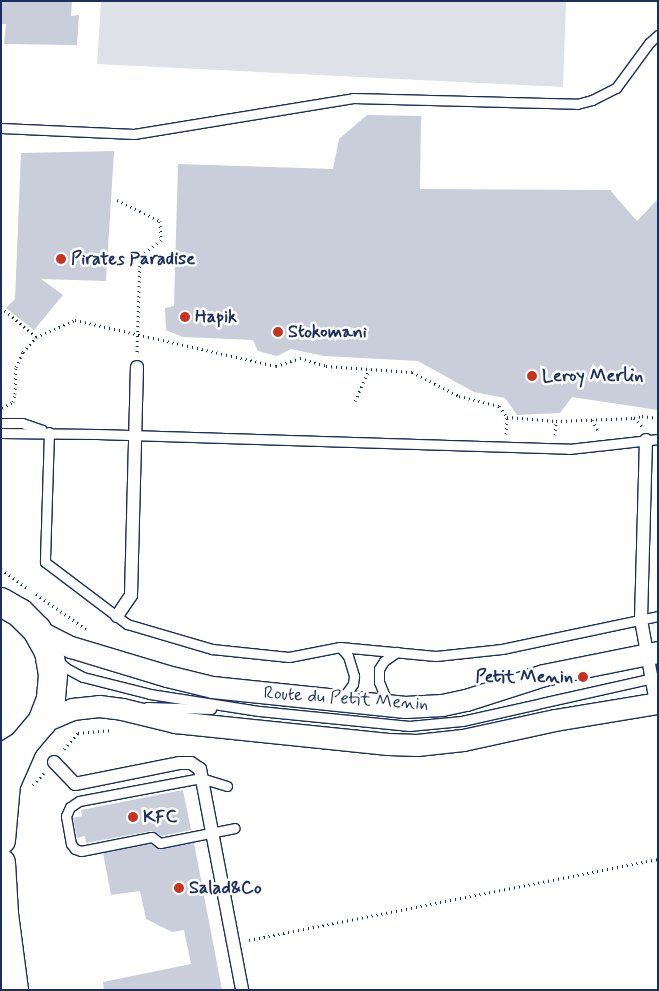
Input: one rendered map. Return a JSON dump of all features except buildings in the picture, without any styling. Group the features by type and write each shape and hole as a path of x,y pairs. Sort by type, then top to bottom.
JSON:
{"main road":[{"path":"1,602 20,613 43,641 53,687 50,705 42,722 12,751 6,784 1,840"},
{"path":"1,863 4,914 14,990"}],"street":[{"path":"116,616 131,595 136,367"},
{"path":"42,722 79,707 110,707 175,722 410,745 463,740 555,720 657,706 653,652 641,620 652,439"},
{"name":"Route du Petit Menin","path":"43,641 71,647 181,680 212,687 389,706 418,707 466,700 544,675 653,652"},
{"path":"54,762 75,784 179,763 191,763 200,769 242,990"}],"lane":[{"path":"1,128 134,134 353,98 577,104 592,100 616,88 649,43 658,35"},
{"path":"1,423 22,423 49,432"},
{"path":"49,432 45,562 127,624 212,649 289,657 340,646 456,656 502,649 658,616"},
{"path":"1,433 49,432 569,449 652,439"},
{"path":"43,641 73,672 110,685 174,699 259,711 393,725 431,725 462,721 655,677"},
{"path":"340,646 348,656 354,676 350,689 340,701"},
{"path":"389,706 378,682 379,669 384,661 397,652"},
{"path":"110,707 259,711"},
{"path":"227,786 201,778 79,802 70,807 66,816 71,844 75,849 81,851 152,836 160,843 235,828"}],"path":[{"path":"117,200 160,221 161,240 140,256 136,367"},
{"path":"1,307 36,337"},
{"path":"1,408 13,402 16,367 23,352 36,337 74,320 276,366 300,358 326,366 412,372 459,396 498,406 506,417 556,421 634,418 642,416 658,418"},
{"path":"355,401 369,369"},
{"path":"634,418 652,439"},
{"path":"234,943 658,859"}],"shaded area":[{"path":"101,1 566,1 563,87 97,64"}],"place":[{"name":"Pirates Paradise","path":"61,259"},
{"name":"Hapik","path":"185,317"},
{"name":"Stokomani","path":"278,332"},
{"name":"Leroy Merlin","path":"532,376"},
{"name":"Petit Menin","path":"583,677"},
{"name":"KFC","path":"133,817"},
{"name":"Salad&Co","path":"179,888"}]}
